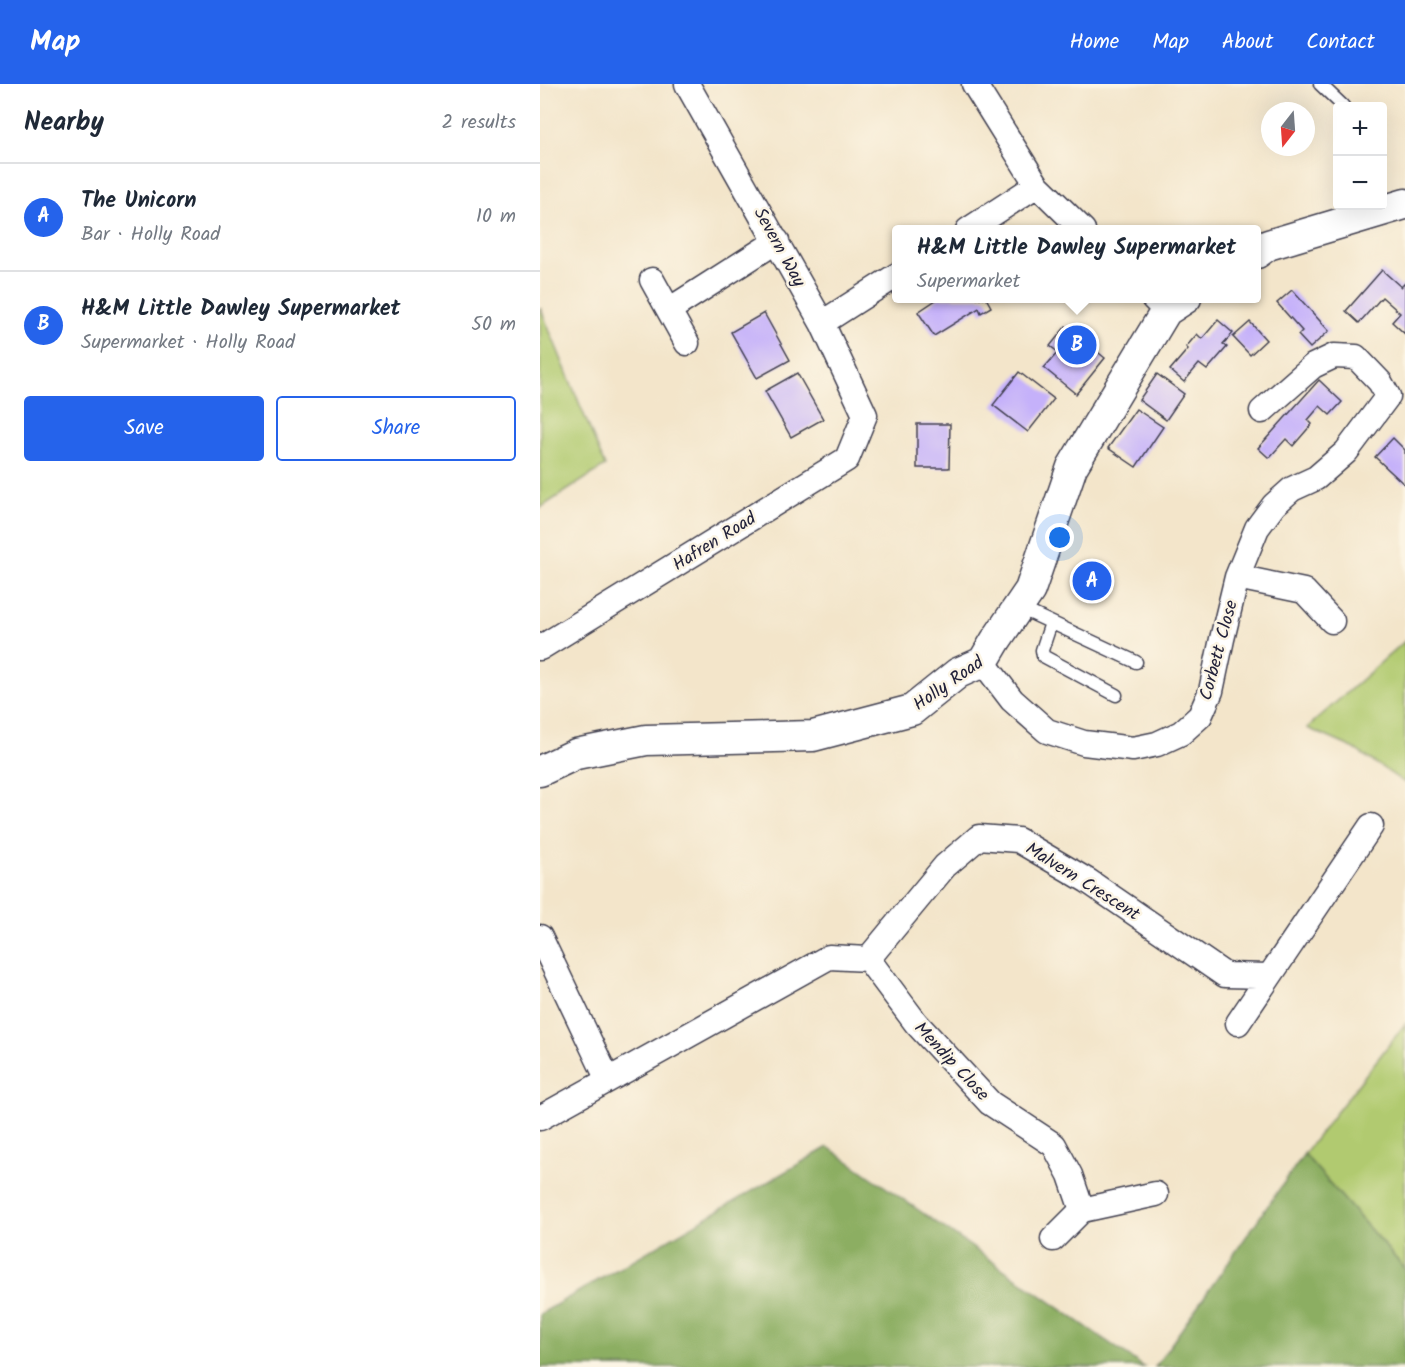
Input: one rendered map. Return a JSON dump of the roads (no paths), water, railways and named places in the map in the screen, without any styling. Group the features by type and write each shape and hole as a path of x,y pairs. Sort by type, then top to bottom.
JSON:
{"street":[{"name":"Severn Way","path":"687,84 822,323 865,415"},
{"path":"974,84 1037,185 1078,225"},
{"path":"976,225 1037,185"},
{"path":"1261,250 1269,245 1377,210"},
{"path":"669,310 777,241"},
{"path":"822,323 892,278"},
{"path":"652,280 687,343"},
{"name":"Holly Road","path":"540,771 576,754 646,740 813,736 912,710 958,673 983,662 1030,590 1072,467 1168,303"},
{"name":"Corbett Close","path":"983,662 1012,700 1047,730 1084,743 1133,749 1157,744 1181,733 1200,716 1211,691 1237,578 1257,528 1274,505 1293,489 1316,478 1346,452 1396,400 1356,357 1334,356 1313,366 1262,411"},
{"name":"Hafren Road","path":"540,648 848,459 865,415"},
{"name":"Corbett Close","path":"1237,578 1304,591 1332,621"},
{"path":"1238,1023 1371,826"},
{"name":"Malvern Crescent","path":"868,959 945,866 979,837 1018,840 1088,881 1225,975 1269,976"},
{"path":"540,937 608,1080"},
{"path":"540,1118 829,957 868,959"},
{"name":"Mendip Close","path":"868,959 916,1023 990,1103 1054,1144 1070,1175 1082,1210"},
{"path":"1053,1239 1082,1210 1156,1194"}],"lane":[{"path":"1320,84 1339,102"},
{"path":"1018,607 1136,662"},
{"path":"1051,622 1042,650 1043,656 1116,695"}],"place":[{"name":"H&M Little Dawley Supermarket","path":"1077,345"},
{"name":"The Unicorn","path":"1092,581"}]}
